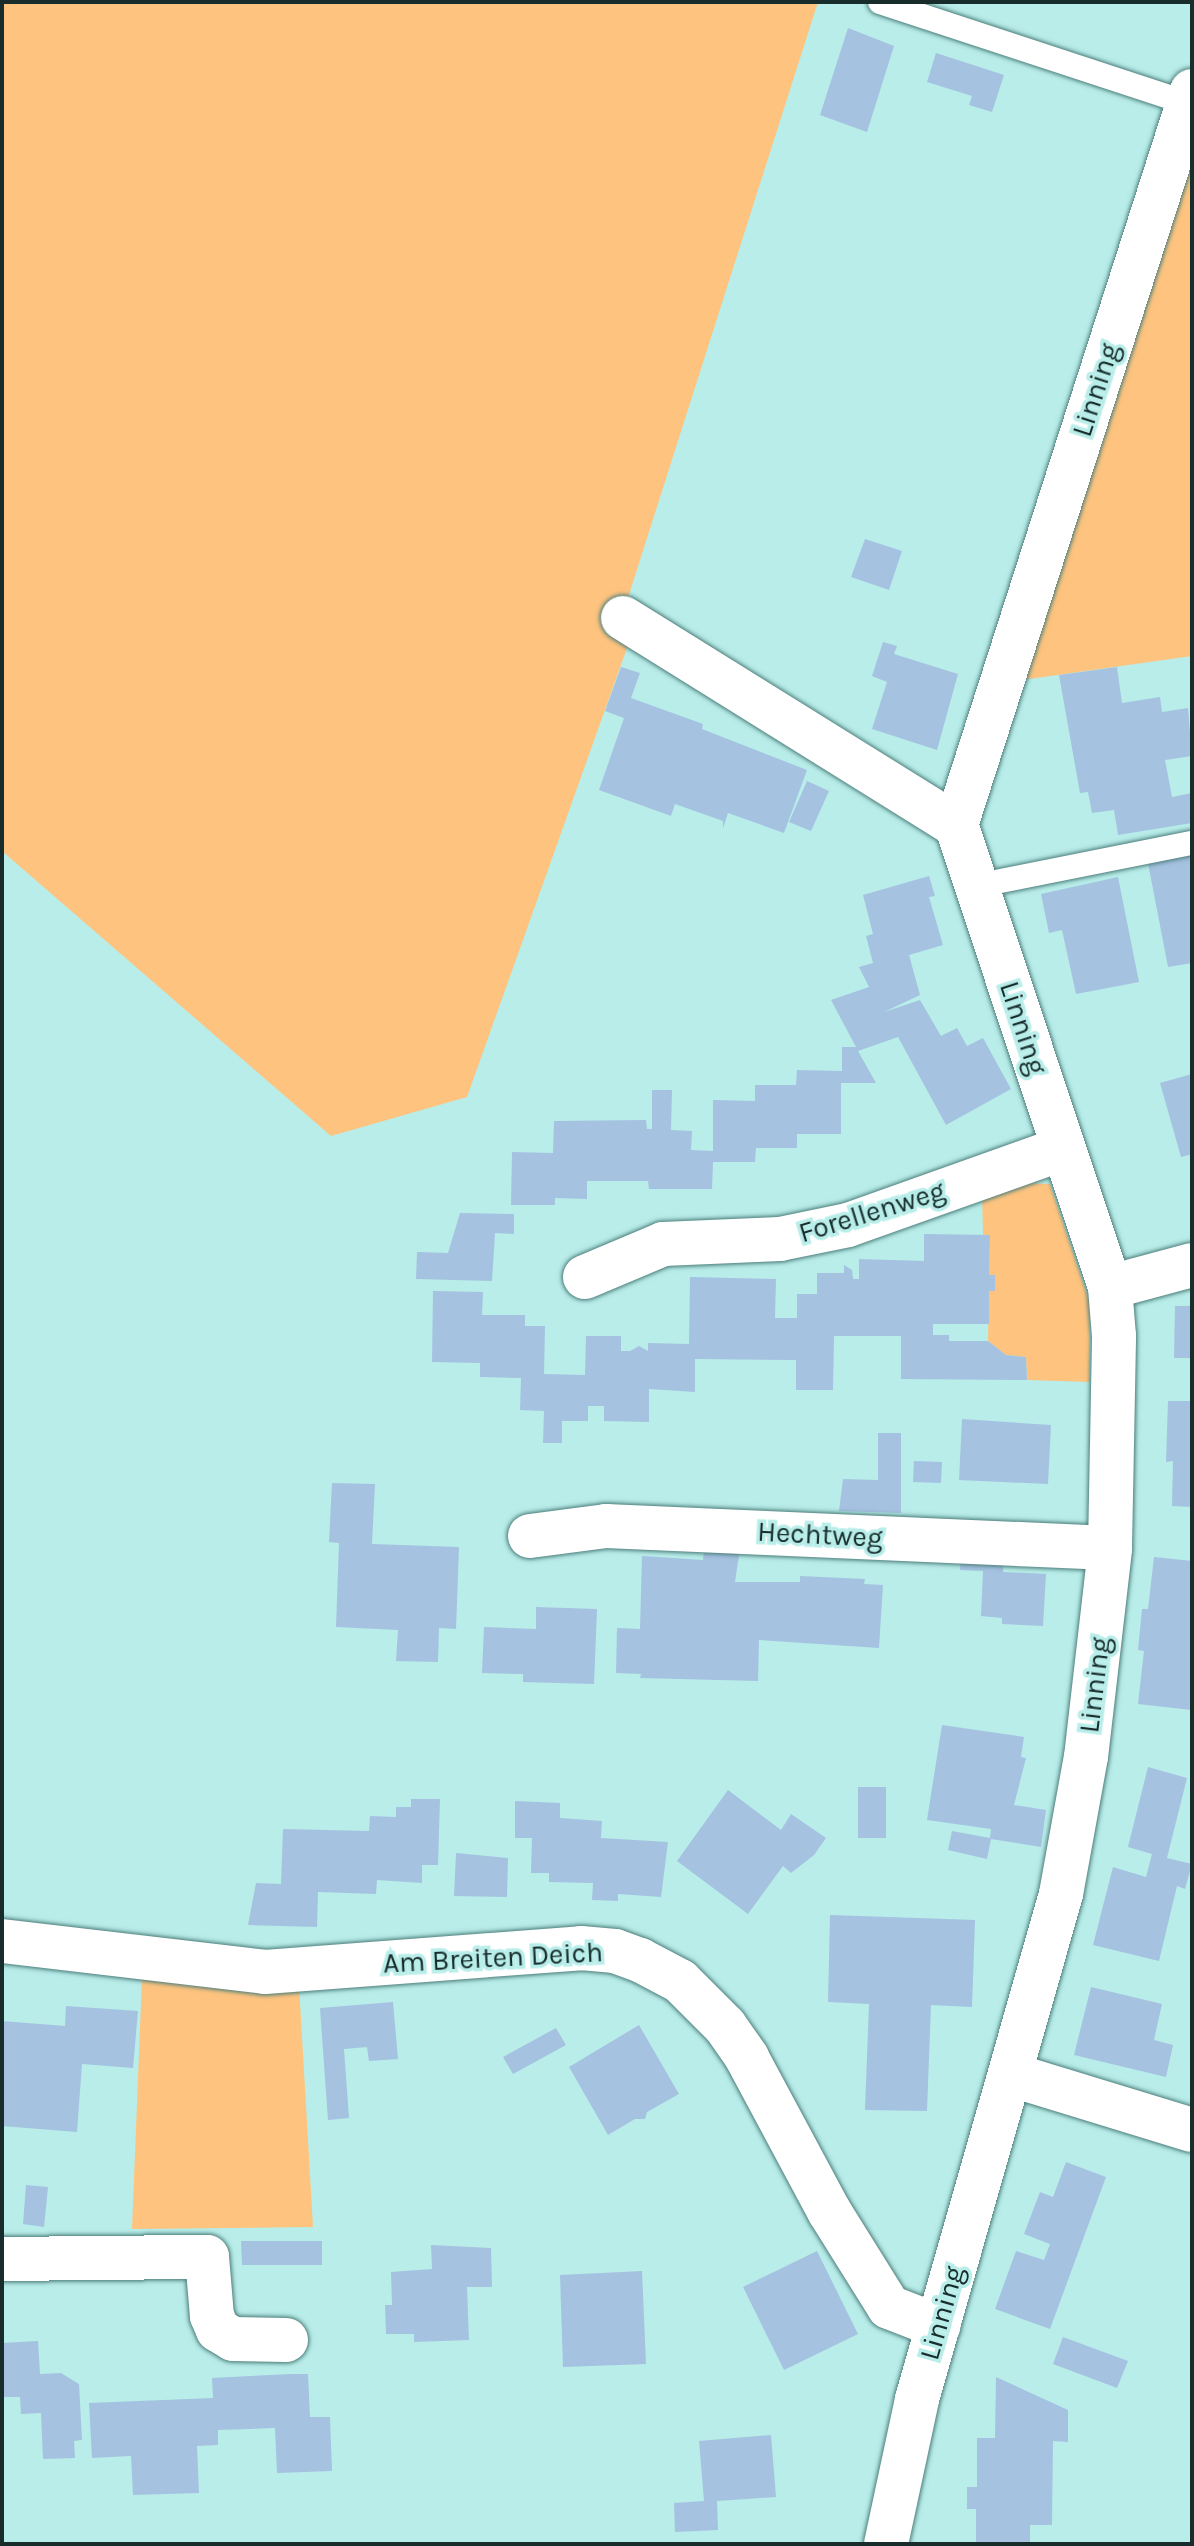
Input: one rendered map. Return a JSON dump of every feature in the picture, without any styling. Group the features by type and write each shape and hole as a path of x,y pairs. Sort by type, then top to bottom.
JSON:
{"street":[{"name":"Linning","path":"886,2544 917,2399 1012,2075 1061,1894 1075,1825 1110,1548 1114,1336 1110,1287 1062,1149 1051,1080 976,886 956,825 1190,97"},
{"path":"623,618 956,825"},
{"name":"Forellenweg","path":"585,1277 663,1244 780,1239 848,1225 1062,1149"},
{"path":"1110,1287 1192,1265"},
{"name":"Hechtweg","path":"530,1536 606,1526 1110,1548"},
{"name":"Am Breiten Deich","path":"2,1941 265,1972 581,1948 615,1951 640,1960 680,1981 725,2026 770,2098 829,2211 889,2307 938,2326"},
{"path":"1012,2075 1192,2130"},
{"path":"2,2259 207,2257 212,2316 218,2330 233,2339 286,2340"}],"lane":[{"path":"880,2 1190,97"},
{"path":"976,886 1192,843"}],"shaded area":[{"path":"2,2 818,2 626,604 632,634 467,1097 331,1136 2,851"},
{"path":"1192,149 1192,656 1022,680"},
{"path":"1002,1182 1050,1184 1090,1303 1090,1382 1027,1380 1026,1357 1006,1355 988,1341 989,1291 995,1290 995,1276 989,1275 990,1236 983,1235 982,1189"},
{"path":"142,1978 299,1985 313,2227 132,2229"}],"building":[{"path":"848,28 894,46 867,132 820,115"},
{"path":"936,53 1004,75 992,112 969,105 972,96 927,82"},
{"path":"865,539 902,551 889,590 851,577"},
{"path":"883,642 897,646 894,654 958,674 937,750 872,729 887,682 872,676"},
{"path":"621,667 640,673 631,698 703,724 702,729 807,770 784,833 728,813 723,828 723,821 675,804 671,816 599,790 624,718 605,711"},
{"path":"1117,667 1122,703 1160,697 1162,712 1188,708 1192,756 1165,760 1172,797 1192,793 1192,823 1118,835 1114,810 1092,813 1088,792 1080,793 1059,675"},
{"path":"807,781 829,791 811,831 789,822"},
{"path":"1192,855 1192,963 1168,967 1148,863"},
{"path":"929,876 935,896 929,897 943,945 909,955 920,995 884,1012 920,1000 941,1036 957,1028 967,1046 983,1038 1011,1089 946,1125 898,1037 858,1051 876,1083 841,1083 841,1134 797,1134 797,1148 756,1148 755,1162 713,1162 712,1189 649,1189 648,1181 587,1181 587,1199 555,1198 555,1205 511,1205 512,1152 553,1153 554,1121 646,1120 647,1129 652,1129 652,1090 672,1090 671,1130 692,1131 691,1150 713,1151 713,1100 755,1101 755,1085 796,1085 797,1070 842,1071 842,1047 856,1047 831,1000 869,987 859,967 873,963 866,936 873,934 863,895"},
{"path":"1118,877 1139,982 1076,994 1062,930 1049,933 1041,894"},
{"path":"1192,1074 1192,1154 1181,1157 1160,1083"},
{"path":"460,1213 514,1214 514,1234 495,1233 492,1281 416,1279 417,1252 448,1253"},
{"path":"924,1234 990,1235 989,1275 995,1275 995,1291 989,1291 989,1324 933,1324 933,1335 949,1335 949,1341 988,1341 1006,1355 1026,1357 1027,1380 901,1379 901,1336 834,1336 833,1390 796,1390 796,1360 695,1359 695,1392 649,1389 649,1422 604,1421 604,1406 588,1406 588,1421 562,1421 562,1443 543,1443 544,1411 520,1410 521,1378 480,1377 480,1363 432,1362 433,1291 483,1292 482,1315 525,1315 525,1326 545,1326 544,1374 585,1375 586,1336 621,1336 621,1351 630,1351 639,1346 648,1351 648,1343 689,1344 690,1277 776,1279 775,1318 797,1318 797,1294 817,1294 817,1273 844,1273 844,1265 852,1270 853,1279 859,1279 859,1259 924,1261"},
{"path":"1175,1306 1192,1306 1192,1358 1174,1358"},
{"path":"1168,1401 1192,1401 1192,1507 1172,1506 1173,1461 1166,1462"},
{"path":"962,1419 1051,1425 1048,1484 959,1480"},
{"path":"878,1433 901,1433 901,1513 839,1511 843,1479 878,1480"},
{"path":"914,1461 942,1462 941,1483 913,1482"},
{"path":"332,1483 375,1484 372,1544 459,1547 456,1629 439,1628 438,1662 396,1661 398,1630 336,1627 339,1543 329,1542"},
{"path":"705,1539 741,1542 735,1582 800,1582 800,1576 865,1579 864,1584 883,1585 879,1648 759,1640 758,1681 640,1678 641,1674 616,1673 617,1628 640,1629 642,1556 703,1560"},
{"path":"961,1550 1004,1553 1003,1572 1046,1574 1043,1626 1002,1624 1002,1618 981,1616 983,1571 960,1570"},
{"path":"1154,1557 1192,1561 1192,1710 1138,1704 1144,1651 1138,1650 1142,1609 1148,1609"},
{"path":"536,1607 597,1609 594,1684 523,1682 523,1674 482,1673 484,1627 536,1629"},
{"path":"942,1725 1024,1737 1021,1757 1026,1758 1014,1805 1046,1810 1041,1847 991,1839 987,1859 948,1850 952,1831 990,1838 991,1829 927,1820"},
{"path":"1148,1767 1187,1778 1167,1858 1192,1864 1185,1889 1177,1886 1159,1961 1093,1945 1113,1867 1146,1877 1152,1854 1128,1847"},
{"path":"858,1787 886,1787 886,1838 858,1838"},
{"path":"728,1790 781,1830 791,1814 826,1838 814,1855 791,1873 783,1866 748,1914 677,1861"},
{"path":"411,1799 440,1799 438,1865 422,1865 422,1883 377,1880 376,1894 318,1892 317,1927 248,1925 256,1883 281,1884 283,1829 369,1831 370,1816 396,1817 396,1807 411,1807"},
{"path":"515,1801 560,1803 560,1818 602,1821 601,1838 668,1842 661,1897 618,1894 618,1901 592,1900 593,1883 549,1882 549,1873 531,1873 532,1838 515,1838"},
{"path":"456,1853 508,1858 507,1897 454,1896"},
{"path":"830,1915 975,1920 972,2007 931,2005 927,2111 865,2110 869,2004 828,2002"},
{"path":"1091,1987 1162,2004 1154,2040 1173,2045 1166,2077 1074,2055"},
{"path":"393,2002 398,2059 369,2061 367,2047 344,2049 349,2118 328,2120 320,2008"},
{"path":"66,2006 138,2011 133,2068 82,2064 77,2132 2,2126 2,2021 65,2026"},
{"path":"639,2025 679,2094 647,2112 645,2119 635,2119 608,2135 569,2067"},
{"path":"556,2028 566,2045 513,2074 503,2057"},
{"path":"1066,2162 1106,2177 1050,2329 995,2309 1016,2251 1044,2260 1050,2244 1024,2234 1040,2192 1053,2197"},
{"path":"26,2185 48,2187 44,2227 23,2224"},
{"path":"241,2241 322,2241 322,2265 242,2265"},
{"path":"431,2245 491,2248 492,2287 467,2287 469,2340 414,2342 414,2334 386,2334 385,2305 392,2305 391,2272 432,2269"},
{"path":"817,2251 858,2334 784,2370 743,2287"},
{"path":"642,2271 646,2364 563,2367 560,2275"},
{"path":"1063,2337 1128,2361 1117,2388 1053,2364"},
{"path":"38,2341 40,2374 61,2373 79,2384 82,2440 74,2441 75,2458 43,2459 41,2413 21,2414 20,2397 2,2397 2,2343"},
{"path":"308,2374 310,2417 330,2417 332,2471 277,2473 275,2428 218,2430 218,2445 197,2446 199,2493 133,2495 131,2456 92,2458 89,2403 213,2398 212,2378"},
{"path":"996,2377 1068,2410 1068,2442 1053,2441 1052,2525 1030,2525 1030,2544 976,2544 976,2509 967,2509 967,2487 977,2487 977,2438 995,2438"},
{"path":"771,2435 776,2497 717,2501 718,2530 675,2532 674,2503 704,2501 699,2441"}]}
